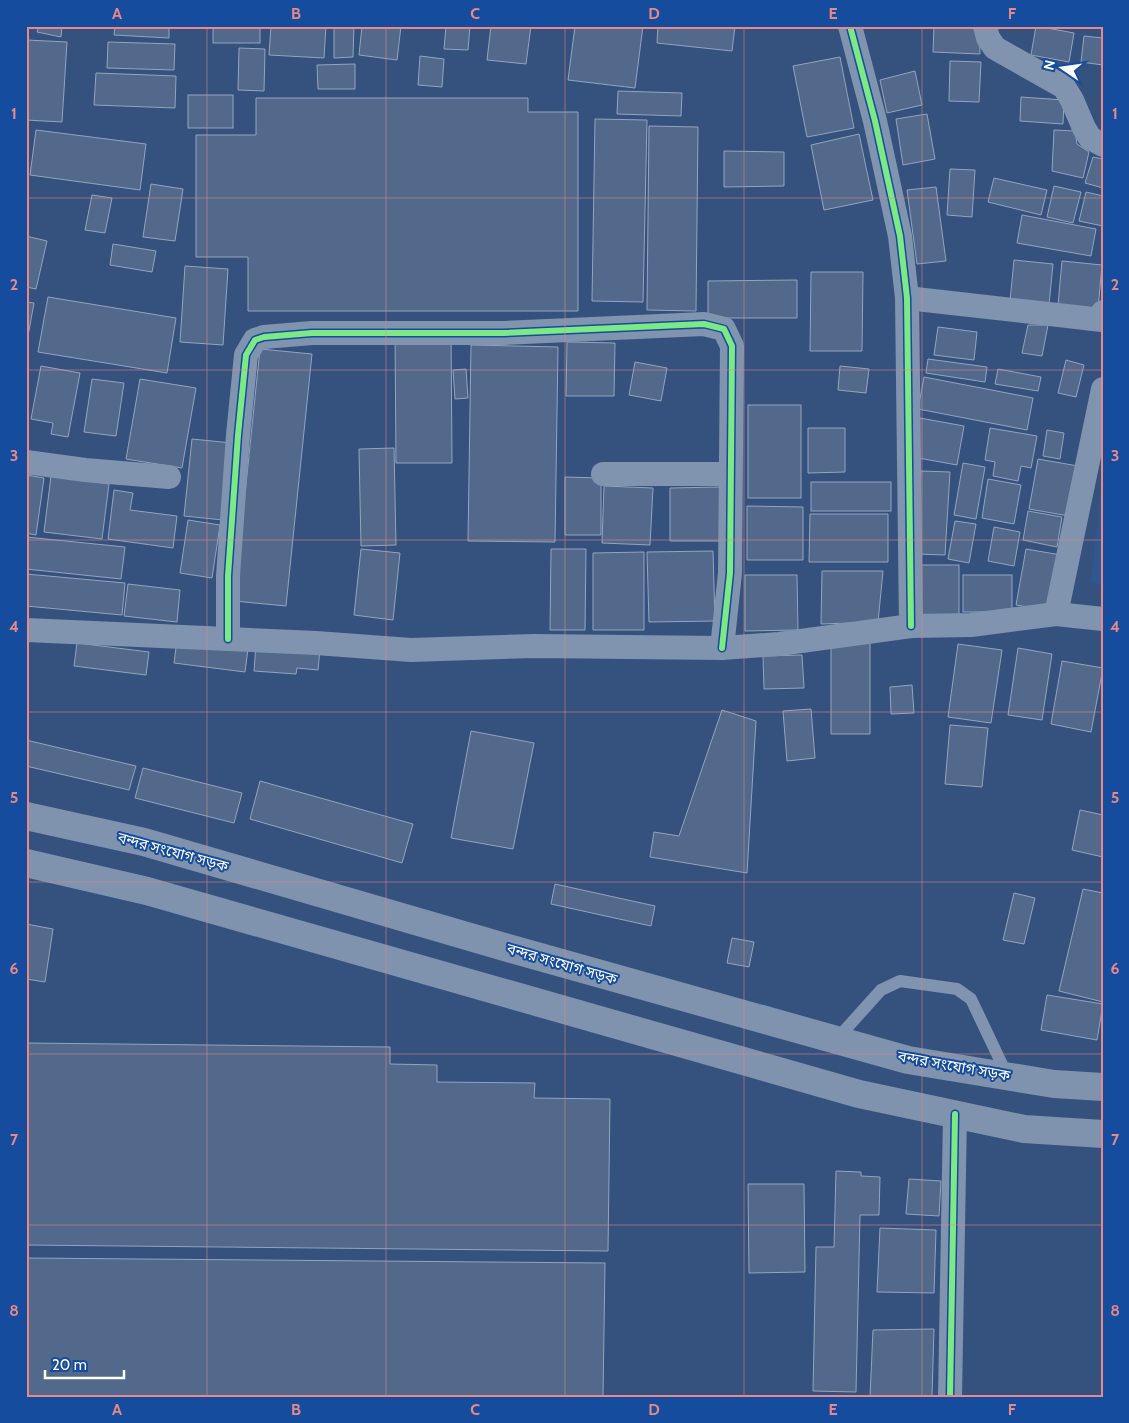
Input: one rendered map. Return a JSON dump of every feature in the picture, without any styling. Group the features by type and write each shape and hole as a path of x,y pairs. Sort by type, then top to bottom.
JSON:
{"highway":[{"name":"বন্দর সংযোগ সড়ক","path":"26,816 144,842 524,953 908,1060 1054,1084 1103,1087"},
{"path":"26,863 156,893 859,1094 1024,1129 1103,1134"}],"street":[{"path":"850,26 875,121 900,236 907,298 911,626"},
{"path":"985,26 988,38 995,48 1064,87 1090,138 1103,145"},
{"path":"907,298 1102,318"},
{"path":"228,639 228,576 236,453 246,355 255,340 264,337 312,333 504,333 704,324 724,328 732,346 730,572 722,648"},
{"path":"1056,614 1103,389"},
{"path":"26,462 85,470 169,477"},
{"path":"603,474 730,474"},
{"path":"26,630 316,643 411,650 534,646 722,648 779,644 911,626 971,625 1056,614 1103,618"},
{"path":"950,1397 955,1114"}],"lane":[{"path":"836,1040 881,990 900,981 957,989 971,999 1008,1077"}],"water":[{"path":"1103,468 1103,586 1091,582"}],"building":[{"path":"39,26 62,26 61,37 37,32"},
{"path":"115,26 169,26 169,38 114,35"},
{"path":"213,26 260,26 260,43 213,43"},
{"path":"271,26 326,26 324,58 269,55"},
{"path":"334,26 354,26 353,57 334,58"},
{"path":"362,26 401,26 397,60 359,55"},
{"path":"446,26 470,26 468,50 444,49"},
{"path":"491,26 531,26 526,64 487,60"},
{"path":"575,26 643,26 635,88 568,80"},
{"path":"658,26 735,26 732,51 657,43"},
{"path":"934,26 979,26 980,54 933,52"},
{"path":"1036,26 1074,33 1069,62 1031,55"},
{"path":"1084,36 1103,38 1103,65 1081,62"},
{"path":"27,40 67,42 62,122 26,120"},
{"path":"108,42 175,44 174,70 107,68"},
{"path":"239,48 265,49 264,91 238,90"},
{"path":"420,56 444,59 442,87 418,85"},
{"path":"840,57 854,128 807,137 793,66"},
{"path":"950,61 981,62 979,102 949,101"},
{"path":"355,64 355,89 318,89 317,65"},
{"path":"915,71 922,105 887,113 880,80"},
{"path":"96,73 176,76 175,108 94,105"},
{"path":"618,91 682,93 681,116 617,114"},
{"path":"188,95 233,95 233,128 188,128"},
{"path":"1021,97 1064,100 1063,124 1020,121"},
{"path":"256,98 528,98 528,112 578,112 578,311 248,311 248,257 196,257 196,135 256,135"},
{"path":"927,114 935,159 903,165 896,119"},
{"path":"595,119 647,120 643,302 592,301"},
{"path":"649,126 698,127 696,311 647,310"},
{"path":"36,130 146,144 140,190 30,175"},
{"path":"1054,130 1075,131 1077,144 1089,152 1083,178 1052,171"},
{"path":"859,134 873,200 824,210 811,145"},
{"path":"724,151 784,152 784,186 724,187"},
{"path":"1093,157 1103,159 1103,188 1085,183"},
{"path":"950,169 975,170 972,217 947,215"},
{"path":"994,178 1047,190 1041,215 988,202"},
{"path":"151,184 183,189 175,241 143,237"},
{"path":"1054,186 1081,192 1073,223 1047,217"},
{"path":"936,187 946,261 917,264 907,190"},
{"path":"1086,192 1103,196 1103,226 1079,221"},
{"path":"92,195 112,198 105,233 85,230"},
{"path":"1022,215 1096,229 1091,256 1017,243"},
{"path":"26,236 47,241 36,289 26,287"},
{"path":"113,244 156,251 152,272 110,265"},
{"path":"1014,260 1053,264 1049,305 1010,301"},
{"path":"1062,261 1102,265 1098,309 1058,305"},
{"path":"185,266 228,269 223,345 180,342"},
{"path":"811,272 863,272 862,351 810,351"},
{"path":"797,280 797,318 708,318 708,281"},
{"path":"48,297 176,318 167,373 38,352"},
{"path":"26,302 34,303 26,347"},
{"path":"1028,325 1048,325 1042,356 1022,353"},
{"path":"938,327 977,332 974,360 934,355"},
{"path":"451,330 452,463 396,463 395,331"},
{"path":"567,342 615,343 614,396 566,396"},
{"path":"471,345 558,347 555,542 468,541"},
{"path":"260,349 312,354 286,606 234,601"},
{"path":"928,359 987,367 985,382 926,373"},
{"path":"1066,360 1084,365 1076,397 1058,393"},
{"path":"635,362 667,368 661,401 629,395"},
{"path":"41,366 80,373 68,437 51,434 53,423 31,419"},
{"path":"840,366 869,369 866,393 838,390"},
{"path":"466,369 468,398 455,399 453,370"},
{"path":"998,369 1041,377 1038,391 995,384"},
{"path":"924,377 1033,398 1027,430 918,409"},
{"path":"92,379 124,383 116,436 84,432"},
{"path":"140,379 196,388 182,468 126,459"},
{"path":"748,405 801,405 801,498 748,498"},
{"path":"920,418 964,426 957,465 913,457"},
{"path":"808,428 845,428 845,472 808,473"},
{"path":"990,428 1037,436 1031,468 1021,466 1018,481 993,476 995,462 985,460"},
{"path":"1047,430 1064,433 1060,459 1043,456"},
{"path":"192,439 232,443 223,520 184,516"},
{"path":"394,448 396,545 361,546 359,449"},
{"path":"1038,459 1078,466 1069,516 1029,509"},
{"path":"963,463 985,467 976,519 954,515"},
{"path":"921,471 950,472 945,555 916,554"},
{"path":"26,475 44,478 36,535 26,533"},
{"path":"51,476 109,484 102,539 44,532"},
{"path":"565,477 601,478 601,535 565,535"},
{"path":"988,479 1021,485 1014,524 982,518"},
{"path":"811,482 891,482 891,511 811,511"},
{"path":"604,486 653,488 650,545 602,543"},
{"path":"720,487 720,541 670,541 670,488"},
{"path":"114,490 133,493 130,510 177,516 173,548 108,539"},
{"path":"747,506 803,507 803,560 747,560"},
{"path":"1028,511 1062,517 1057,547 1023,540"},
{"path":"810,514 888,514 888,562 809,562"},
{"path":"188,520 220,525 212,578 180,573"},
{"path":"955,521 976,524 969,563 948,559"},
{"path":"994,527 1020,532 1014,566 988,561"},
{"path":"26,537 125,547 121,579 26,569"},
{"path":"361,549 400,553 393,620 354,615"},
{"path":"551,549 586,549 585,630 550,630"},
{"path":"1026,549 1061,555 1051,611 1016,605"},
{"path":"713,551 715,621 649,622 647,552"},
{"path":"644,552 644,630 593,630 593,553"},
{"path":"920,565 959,565 959,624 920,624"},
{"path":"822,571 883,571 878,622 821,624"},
{"path":"26,574 125,583 122,615 26,606"},
{"path":"745,575 797,575 798,630 745,631"},
{"path":"963,575 1012,575 1012,612 963,612"},
{"path":"128,584 180,590 177,622 124,616"},
{"path":"870,639 870,734 831,734 831,640"},
{"path":"177,640 248,649 245,672 174,663"},
{"path":"77,643 149,652 146,675 74,666"},
{"path":"256,644 320,649 318,670 297,668 296,674 254,671"},
{"path":"958,644 1002,650 991,723 948,717"},
{"path":"1018,648 1052,654 1042,720 1008,715"},
{"path":"802,655 804,688 764,689 763,656"},
{"path":"1062,661 1103,668 1091,732 1051,724"},
{"path":"912,685 914,713 891,714 890,687"},
{"path":"811,709 815,758 787,761 783,711"},
{"path":"722,710 756,721 747,873 650,857 654,832 679,836"},
{"path":"950,725 988,728 982,787 945,784"},
{"path":"471,731 534,743 513,849 451,838"},
{"path":"26,740 136,766 129,790 26,766"},
{"path":"143,768 242,793 234,823 135,798"},
{"path":"260,781 413,824 402,863 250,819"},
{"path":"1080,810 1103,815 1103,857 1072,850"},
{"path":"555,884 655,906 651,926 551,904"},
{"path":"1083,889 1103,893 1103,1002 1059,991"},
{"path":"1014,893 1035,898 1024,944 1003,940"},
{"path":"26,924 53,929 45,982 26,979"},
{"path":"732,938 754,942 749,967 727,963"},
{"path":"1047,995 1103,1004 1097,1040 1041,1030"},
{"path":"26,1043 390,1047 390,1064 437,1065 437,1082 535,1083 534,1098 610,1099 608,1251 26,1245"},
{"path":"836,1171 861,1172 861,1176 880,1177 879,1215 860,1215 856,1392 813,1391 816,1247 834,1247"},
{"path":"909,1179 941,1181 939,1216 906,1214"},
{"path":"748,1184 804,1184 805,1272 749,1273"},
{"path":"880,1228 936,1230 934,1293 877,1292"},
{"path":"26,1258 605,1263 603,1397 26,1397"},
{"path":"934,1329 932,1397 870,1397 873,1330"}],"cycle path":[{"path":"850,26 875,121 900,236 907,298 911,626"},
{"path":"228,639 228,576 238,435 246,355 255,340 264,337 312,333 504,333 704,324 724,329 732,346 730,573 722,648"},
{"path":"950,1397 955,1114"}]}
